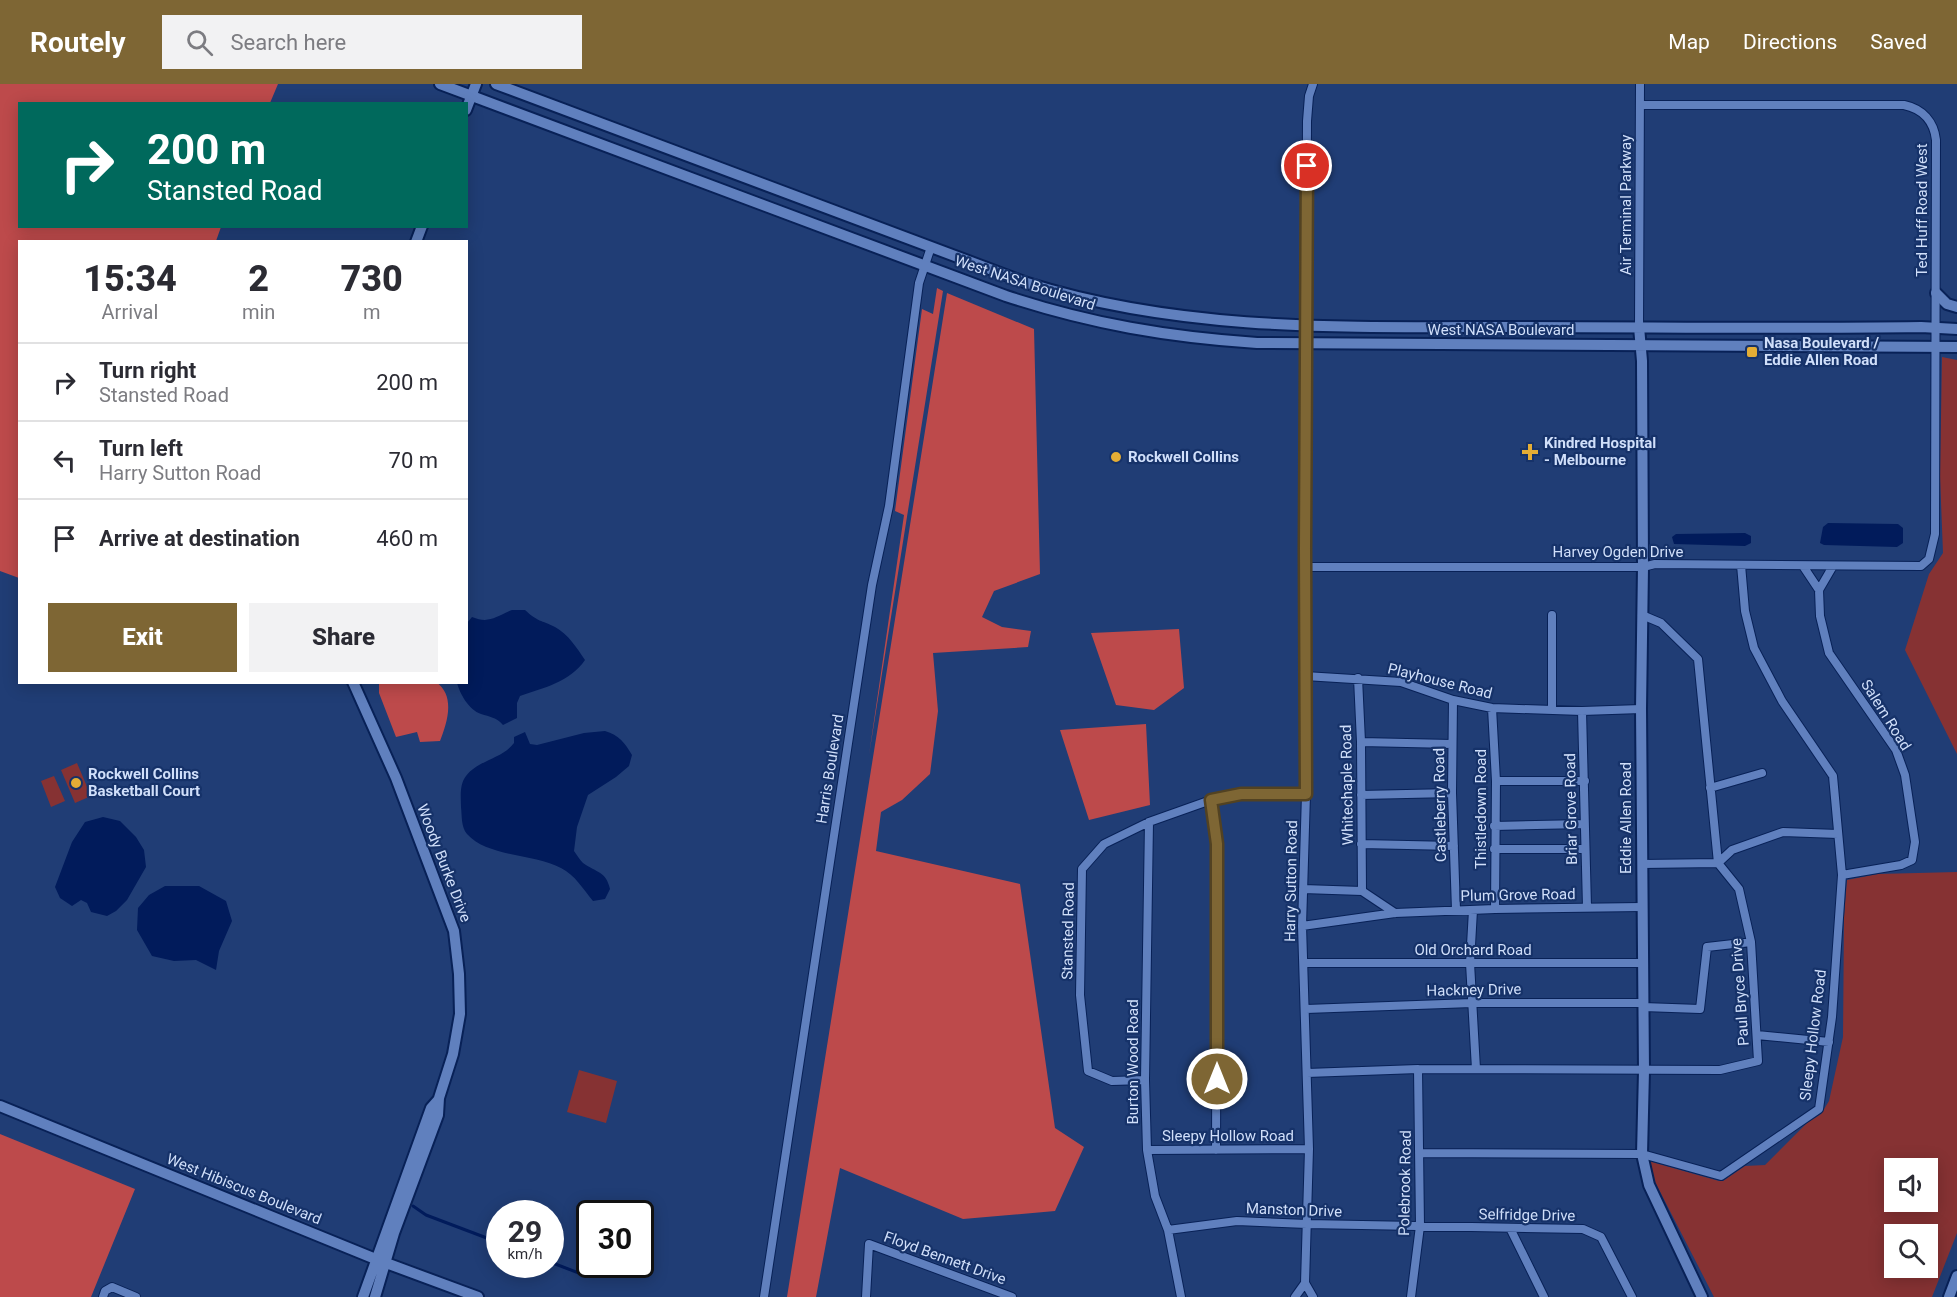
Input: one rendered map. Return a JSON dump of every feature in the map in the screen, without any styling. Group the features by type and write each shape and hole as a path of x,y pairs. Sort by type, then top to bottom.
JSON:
{"main road":[{"name":"West NASA Boulevard","path":"440,84 1026,302 1114,326 1216,341 1306,344 1957,347"},
{"path":"468,105 476,84"},
{"name":"West NASA Boulevard","path":"496,84 1054,291 1123,308 1200,320 1306,325 1957,328"},
{"path":"784,212 791,194"},
{"path":"1936,294 1947,304 1957,307"},
{"name":"Eddie Allen Road","path":"1639,327 1643,567 1641,710 1644,1071 1642,1154 1649,1185 1702,1297"},
{"name":"Woody Burke Drive","path":"354,684 396,778 454,931 459,974 460,1014 453,1054 440,1098 431,1108 392,1213 382,1261"},
{"name":"West Hibiscus Boulevard","path":"0,1106 382,1261 478,1297"},
{"path":"363,1297 382,1261"},
{"path":"375,1297 382,1261"},
{"path":"1949,1297 1957,1276"}],"street":[{"name":"Harry Sutton Road","path":"1305,1283 1309,1149 1302,926 1306,794 1307,121 1309,96 1313,84"},
{"name":"Air Terminal Parkway","path":"1639,327 1640,84"},
{"name":"Ted Huff Road West","path":"1640,105 1904,105 1922,112 1932,125 1936,140 1935,534 1929,559"},
{"name":"Harris Boulevard","path":"764,1297 872,585 889,506 920,283 931,247"},
{"name":"Harvey Ogden Drive","path":"1305,567 1643,567 1654,564 1922,566 1929,559"},
{"name":"Sleepy Hollow Road","path":"1419,1153 1642,1154 1721,1176 1819,1109 1829,1042 1842,875 1833,776 1782,701 1754,648 1745,611 1741,565"},
{"name":"Salem Road","path":"1803,566 1818,590 1820,616 1829,653 1896,750 1905,775 1916,842 1912,860 1901,865 1842,875"},
{"path":"1818,590 1833,566"},
{"path":"1552,615 1552,711"},
{"path":"1642,615 1661,623 1698,659 1718,863"},
{"name":"Playhouse Road","path":"1305,676 1401,682 1453,700 1492,708 1552,711 1641,710"},
{"name":"Whitechaple Road","path":"1358,678 1362,891"},
{"name":"Castleberry Road","path":"1453,700 1452,794 1455,910"},
{"name":"Thistledown Road","path":"1492,708 1496,781 1495,909"},
{"name":"Briar Grove Road","path":"1582,711 1587,907"},
{"path":"1361,742 1452,744"},
{"path":"1710,788 1762,772"},
{"path":"1496,781 1585,781"},
{"name":"Stansted Road","path":"1145,1080 1112,1081 1088,1071 1080,995 1082,869 1104,844 1149,822 1211,800 1241,794 1306,794"},
{"path":"1361,795 1452,794"},
{"path":"1211,800 1217,844 1216,1150"},
{"name":"Burton Wood Road","path":"1149,822 1145,1080 1148,1150 1155,1196 1168,1230 1181,1297"},
{"path":"1494,826 1584,824"},
{"path":"1642,864 1718,863 1732,850 1784,832 1838,834"},
{"path":"1361,844 1454,846"},
{"path":"1494,849 1584,849"},
{"name":"Paul Bryce Drive","path":"1307,1072 1418,1069 1720,1070 1758,1061 1751,942 1739,889 1718,863"},
{"path":"1303,890 1362,891 1395,913"},
{"name":"Plum Grove Road","path":"1302,926 1395,913 1642,907"},
{"path":"1473,910 1470,963 1476,1069"},
{"name":"Hackney Drive","path":"1306,1009 1472,1003 1643,1005 1700,1009 1707,947 1751,942"},
{"name":"Old Orchard Road","path":"1304,963 1642,963"},
{"path":"1757,1035 1829,1042"},
{"name":"Polebrook Road","path":"1411,1297 1420,1226 1418,1069"},
{"name":"Sleepy Hollow Road","path":"1148,1150 1309,1149"},
{"name":"Manston Drive","path":"1168,1230 1237,1221 1420,1226"},
{"name":"Selfridge Drive","path":"1420,1226 1584,1228 1601,1237 1632,1297"},
{"path":"1510,1228 1544,1297"},
{"name":"Floyd Bennett Drive","path":"866,1297 869,1244 1012,1297"},
{"path":"1295,1297 1305,1283 1313,1297"},
{"path":"103,1297 105,1291 112,1287 136,1297"}],"shaded area":[{"path":"0,84 278,84 270,102 18,102 18,228 221,228 216,240 18,240 18,578 0,571"},
{"path":"937,288 943,291 869,755 904,515 895,511 922,309 933,314"},
{"path":"947,293 1034,329 1040,574 994,591 982,617 1002,627 1031,631 1028,647 933,653 938,711 930,774 902,800 881,812 876,851 1020,884 1055,1128 1084,1147 1055,1211 963,1219 840,1168 816,1297 787,1297"},
{"path":"1942,357 1957,360 1957,754 1905,650 1929,574 1943,553 1940,476"},
{"path":"1828,523 1898,524 1903,528 1903,543 1897,547 1824,545 1820,543 1823,527"},
{"path":"1745,533 1751,536 1751,543 1745,546 1674,544 1672,537 1676,534"},
{"path":"512,610 525,610 564,633 585,660 579,668 564,679 520,696 517,703 517,718 503,725 473,709 463,697 457,684 468,684 468,622 472,617 488,620"},
{"path":"1179,629 1184,688 1154,710 1116,705 1091,633"},
{"path":"379,684 438,684 448,702 447,718 440,741 420,742 417,732 396,737 379,693"},
{"path":"1146,724 1150,805 1089,820 1060,730"},
{"path":"605,731 621,740 632,755 629,766 588,795 577,827 574,851 583,863 606,879 610,889 605,899 593,901 575,878 551,863 487,847 467,834 463,825 461,807 462,783 477,766 509,748 514,743 514,737 525,732 530,744 537,745 584,733"},
{"name":"Rockwell Collins Basketball Court","path":"77,763 91,796 75,803 61,770"},
{"path":"54,776 65,801 51,807 41,781"},
{"path":"103,817 120,821 136,837 144,850 146,867 127,900 107,916 91,912 87,903 81,900 72,906 60,898 55,887 72,842 85,822"},
{"path":"1957,872 1957,1233 1932,1297 1714,1297 1651,1174 1648,1161 1723,1181 1745,1166 1765,1165 1807,1123 1821,1114 1829,1101 1843,1037 1844,917 1847,880 1878,874"},
{"path":"165,886 199,886 226,901 232,921 219,951 216,970 196,960 174,961 152,956 137,930 138,908 149,895"},
{"path":"579,1070 617,1081 606,1123 567,1112"},
{"path":"0,1134 135,1189 91,1297 0,1297"}],"waterway":[{"path":"413,1206 426,1215 486,1238"},
{"path":"564,1267 576,1272"}],"place":[{"name":"Nasa Boulevard / Eddie Allen Road","path":"1752,352"},
{"name":"Kindred Hospital - Melbourne","path":"1530,452"},
{"name":"Rockwell Collins","path":"1116,457"},
{"name":"Rockwell Collins Basketball Court","path":"76,783"}],"route":[{"path":"1217,1079 1217,844 1211,800 1241,794 1306,794 1307,166"}]}
